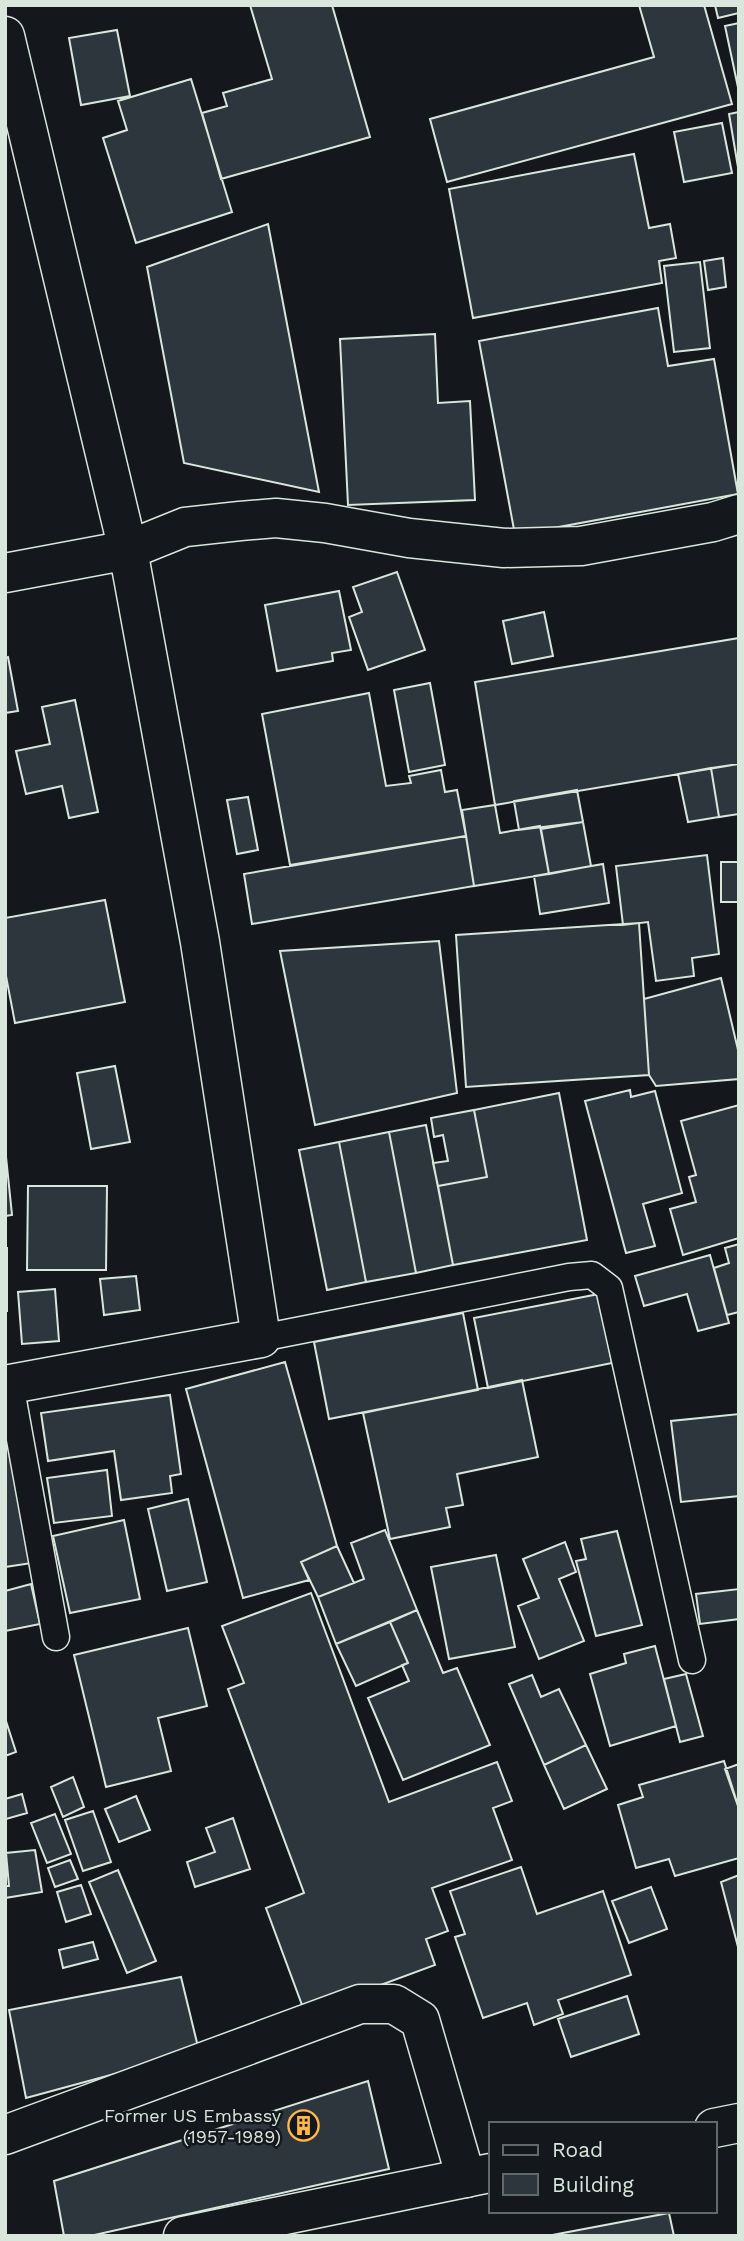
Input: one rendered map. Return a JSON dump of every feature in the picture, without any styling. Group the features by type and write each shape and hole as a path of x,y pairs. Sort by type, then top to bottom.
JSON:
{"street":[{"path":"5,36 128,550 200,942 261,1338 8,1384"},
{"path":"5,573 128,550 185,527 276,518 325,523 409,538 504,548 581,546 713,522 739,514"},
{"path":"5,2135 360,2004 394,2004 420,2020 478,2176 183,2236"},
{"path":"716,2128 739,2123"}],"lane":[{"path":"261,1338 569,1277 592,1275 609,1288 692,1660"},
{"path":"8,1384 56,1637"}],"building":[{"path":"250,5 332,5 370,137 221,179 202,113 227,106 223,93 272,79"},
{"path":"639,5 704,5 732,104 447,182 430,119 654,57"},
{"path":"715,5 739,5 739,13 718,18"},
{"path":"739,23 739,92 725,26"},
{"path":"117,30 130,96 81,105 69,38"},
{"path":"191,79 232,212 136,243 103,138 127,130 118,101"},
{"path":"739,112 739,173 729,114"},
{"path":"722,123 732,173 684,182 674,132"},
{"path":"634,154 649,228 670,224 676,258 659,261 662,283 473,318 449,189"},
{"path":"268,224 319,492 184,463 147,267"},
{"path":"723,258 726,287 708,290 704,261"},
{"path":"700,262 710,348 674,352 664,266"},
{"path":"658,308 668,366 714,359 738,494 515,535 479,341"},
{"path":"435,334 438,403 470,401 475,500 348,505 340,339"},
{"path":"397,572 425,650 368,670 349,617 362,612 353,587"},
{"path":"339,591 351,650 332,653 333,661 277,671 265,605"},
{"path":"544,612 553,656 512,664 503,621"},
{"path":"739,638 739,764 495,805 475,682"},
{"path":"8,657 18,711 5,713 5,658"},
{"path":"430,683 445,765 409,772 394,690"},
{"path":"369,693 386,786 411,783 409,776 441,770 445,792 457,790 466,836 290,865 262,714"},
{"path":"75,700 98,812 69,818 62,786 26,794 16,751 50,744 42,707"},
{"path":"739,764 739,814 719,817 711,768"},
{"path":"711,768 719,817 688,822 678,774"},
{"path":"577,790 583,822 519,830 514,801"},
{"path":"248,797 258,850 237,854 227,800"},
{"path":"495,805 500,833 540,826 549,874 474,886 462,810"},
{"path":"583,822 591,866 549,874 541,829"},
{"path":"466,836 474,886 252,924 244,874"},
{"path":"707,855 719,954 692,958 694,976 656,981 648,922 623,925 616,866"},
{"path":"721,862 739,862 739,902 721,902"},
{"path":"603,864 609,903 540,914 534,876"},
{"path":"105,900 125,1002 15,1023 5,971 5,918"},
{"path":"639,923 649,1075 466,1087 456,935"},
{"path":"439,941 457,1093 315,1125 280,951"},
{"path":"721,978 739,1054 739,1079 656,1086 649,1075 644,999"},
{"path":"115,1066 130,1142 91,1149 77,1073"},
{"path":"630,1090 631,1097 655,1091 682,1193 643,1204 655,1246 626,1253 585,1101"},
{"path":"559,1093 587,1240 453,1265 438,1186 487,1177 474,1110"},
{"path":"739,1105 739,1238 683,1255 670,1209 696,1202 689,1177 696,1175 681,1121"},
{"path":"474,1110 487,1177 438,1186 433,1163 448,1161 443,1135 434,1137 431,1118"},
{"path":"426,1125 453,1265 416,1273 389,1132"},
{"path":"389,1132 416,1273 366,1282 339,1142"},
{"path":"339,1142 366,1282 327,1290 299,1150"},
{"path":"5,1147 12,1215 5,1216"},
{"path":"28,1186 107,1186 106,1270 27,1270"},
{"path":"739,1244 739,1312 727,1315 714,1268 729,1263 725,1248"},
{"path":"7,1248 7,1311 5,1311"},
{"path":"710,1255 729,1323 698,1331 687,1294 644,1306 635,1276"},
{"path":"136,1276 140,1310 104,1315 100,1279"},
{"path":"55,1289 59,1341 22,1344 18,1292"},
{"path":"599,1294 612,1363 488,1388 474,1318"},
{"path":"463,1313 478,1390 329,1419 314,1342"},
{"path":"285,1362 337,1546 301,1562 309,1580 243,1598 186,1389"},
{"path":"522,1380 538,1457 457,1474 463,1505 446,1508 450,1527 390,1539 363,1413"},
{"path":"170,1395 181,1474 170,1476 172,1493 121,1500 114,1451 48,1461 41,1413"},
{"path":"739,1414 739,1496 681,1502 671,1421"},
{"path":"18,1447 32,1563 5,1567 5,1449"},
{"path":"107,1470 112,1516 54,1523 47,1478"},
{"path":"188,1499 207,1582 167,1591 148,1509"},
{"path":"124,1520 140,1599 70,1613 53,1536"},
{"path":"385,1530 417,1610 336,1644 318,1597 364,1579 351,1543"},
{"path":"617,1531 642,1625 596,1636 576,1561 586,1559 581,1539"},
{"path":"565,1542 576,1572 559,1579 584,1641 539,1659 518,1606 539,1598 523,1559"},
{"path":"337,1546 354,1583 318,1597 301,1562"},
{"path":"496,1555 515,1647 449,1659 431,1567"},
{"path":"31,1584 40,1624 5,1631 5,1591"},
{"path":"739,1589 739,1619 700,1624 696,1594"},
{"path":"311,1593 389,1802 497,1762 512,1801 493,1808 512,1860 432,1888 448,1931 426,1939 435,1965 305,2013 266,1908 304,1893 228,1689 244,1683 222,1626"},
{"path":"417,1610 443,1673 457,1668 490,1745 403,1780 368,1698 409,1681 402,1665 408,1663 390,1622"},
{"path":"390,1622 408,1663 356,1686 336,1644"},
{"path":"188,1628 207,1706 158,1718 171,1771 106,1787 74,1655"},
{"path":"655,1646 676,1726 610,1746 590,1674 626,1663 624,1654"},
{"path":"686,1674 703,1736 680,1742 664,1679"},
{"path":"532,1675 541,1697 559,1689 586,1745 544,1765 509,1684"},
{"path":"5,1718 16,1752 5,1756"},
{"path":"586,1745 607,1789 564,1809 544,1765"},
{"path":"724,1761 739,1809 739,1858 675,1876 669,1859 636,1868 618,1805 643,1797 639,1785"},
{"path":"739,1764 739,1809 725,1769"},
{"path":"73,1777 84,1807 63,1817 51,1787"},
{"path":"22,1794 27,1813 6,1819 5,1799"},
{"path":"136,1796 150,1830 119,1842 105,1809"},
{"path":"93,1811 111,1862 83,1871 65,1820"},
{"path":"55,1814 71,1854 47,1863 31,1823"},
{"path":"233,1818 250,1869 195,1887 187,1862 215,1852 206,1828"},
{"path":"35,1850 42,1892 5,1898 5,1886 9,1886 6,1853"},
{"path":"70,1860 78,1879 55,1887 48,1868"},
{"path":"521,1867 537,1914 603,1891 631,1975 558,2000 563,2014 534,2025 527,2003 483,2018 455,1937 465,1934 450,1891"},
{"path":"118,1870 156,1961 127,1973 89,1882"},
{"path":"739,1875 739,1947 738,1947 721,1882"},
{"path":"81,1885 91,1914 66,1922 57,1892"},
{"path":"651,1887 667,1929 629,1943 612,1901"},
{"path":"93,1942 98,1959 63,1968 59,1950"},
{"path":"181,1977 199,2051 26,2098 9,2010"},
{"path":"627,1996 639,2034 571,2057 558,2019"},
{"name":"Former US Embassy (1957-1989)","path":"368,2081 389,2169 90,2236 64,2236 54,2181"},
{"path":"669,2213 674,2236 547,2236"}],"place":[{"name":"Former US Embassy (1957-1989)","path":"304,2125"}]}
